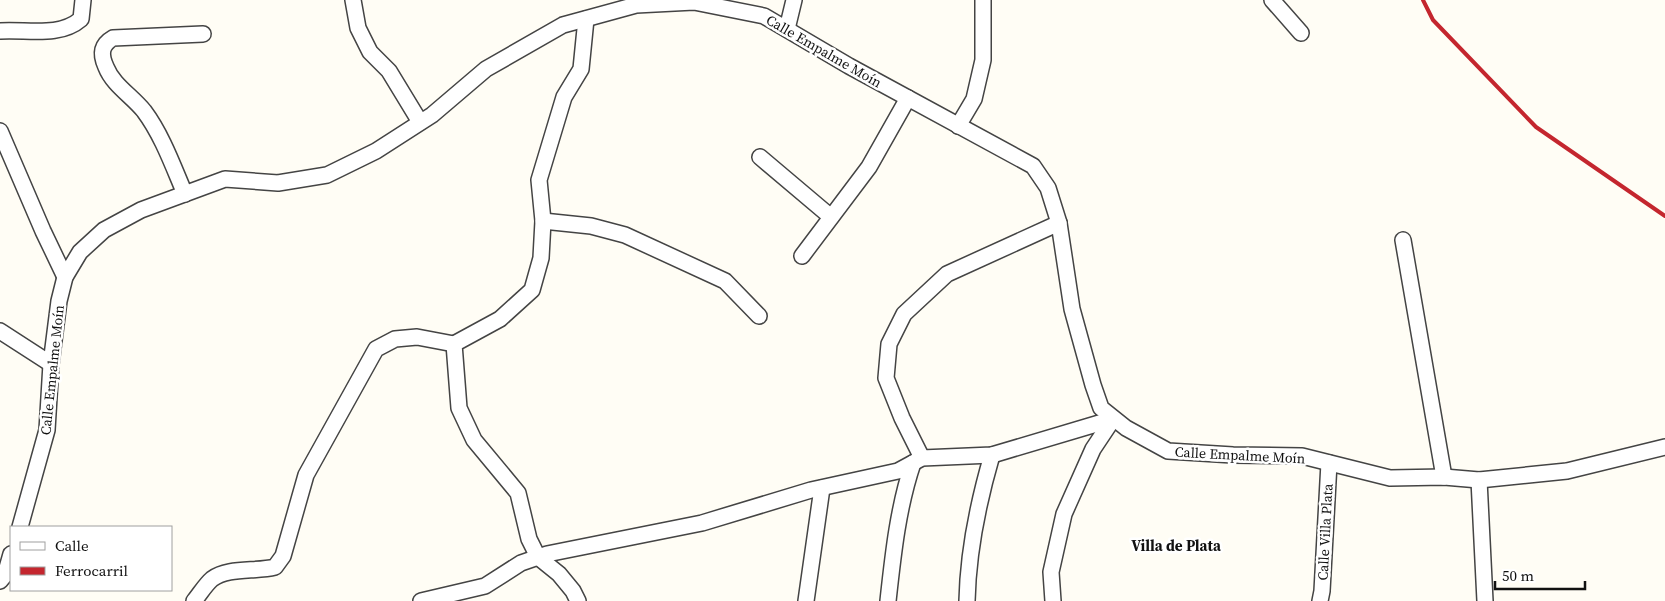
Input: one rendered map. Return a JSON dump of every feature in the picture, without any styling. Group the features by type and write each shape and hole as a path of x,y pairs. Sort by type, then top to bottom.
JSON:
{"street":[{"path":"0,32 59,31 81,19 83,0"},
{"path":"353,0 358,28 370,52 389,71 420,122"},
{"path":"787,29 794,0"},
{"path":"958,126 974,99 983,60 984,0"},
{"path":"1272,0 1301,33"},
{"name":"Calle Empalme Moín","path":"20,526 47,430 51,364 59,301 66,277 80,252 104,230 141,210 225,179 278,182 327,175 376,151 432,115 486,69 563,25 586,19 601,7 694,2 764,16 958,126 1033,166 1048,188 1059,223 1072,309 1100,408 1126,428 1168,451 1233,456 1302,456 1390,478 1444,477 1479,480 1567,472 1665,447"},
{"path":"194,601 213,578 228,572 261,570 275,567 283,556 306,475 376,349 395,339 417,336 454,344 500,319 532,290 541,258 543,221 539,180 564,97 581,70 586,19"},
{"path":"185,194 155,128 143,109 122,89 106,68 101,51 105,43 113,38 204,34"},
{"path":"802,256 869,167 908,98"},
{"path":"0,130 43,230 66,277"},
{"path":"760,157 831,217"},
{"path":"543,221 591,226 625,235 726,281 759,316"},
{"path":"888,601 894,550 905,487 918,460 886,378 889,344 904,314 947,274 1059,223"},
{"path":"1402,240 1444,477"},
{"path":"0,331 51,364"},
{"path":"454,344 459,408 474,440 518,493 528,539 538,557 559,574 573,591 578,601"},
{"path":"421,601 485,586 521,563 547,554 702,523 822,488 898,471 918,460 992,456 1113,418"},
{"path":"1054,601 1051,572 1064,514 1093,449 1113,418"},
{"path":"967,601 967,570 978,506 992,456"},
{"name":"Calle Villa Plata","path":"1320,601 1329,463"},
{"path":"1479,480 1485,601"},
{"path":"806,601 822,488"},
{"path":"0,581 5,575 10,558"}],"railway":[{"path":"1423,0 1433,20 1536,127 1665,216"}],"district":[{"name":"Villa de Plata","path":"1176,546"}]}
